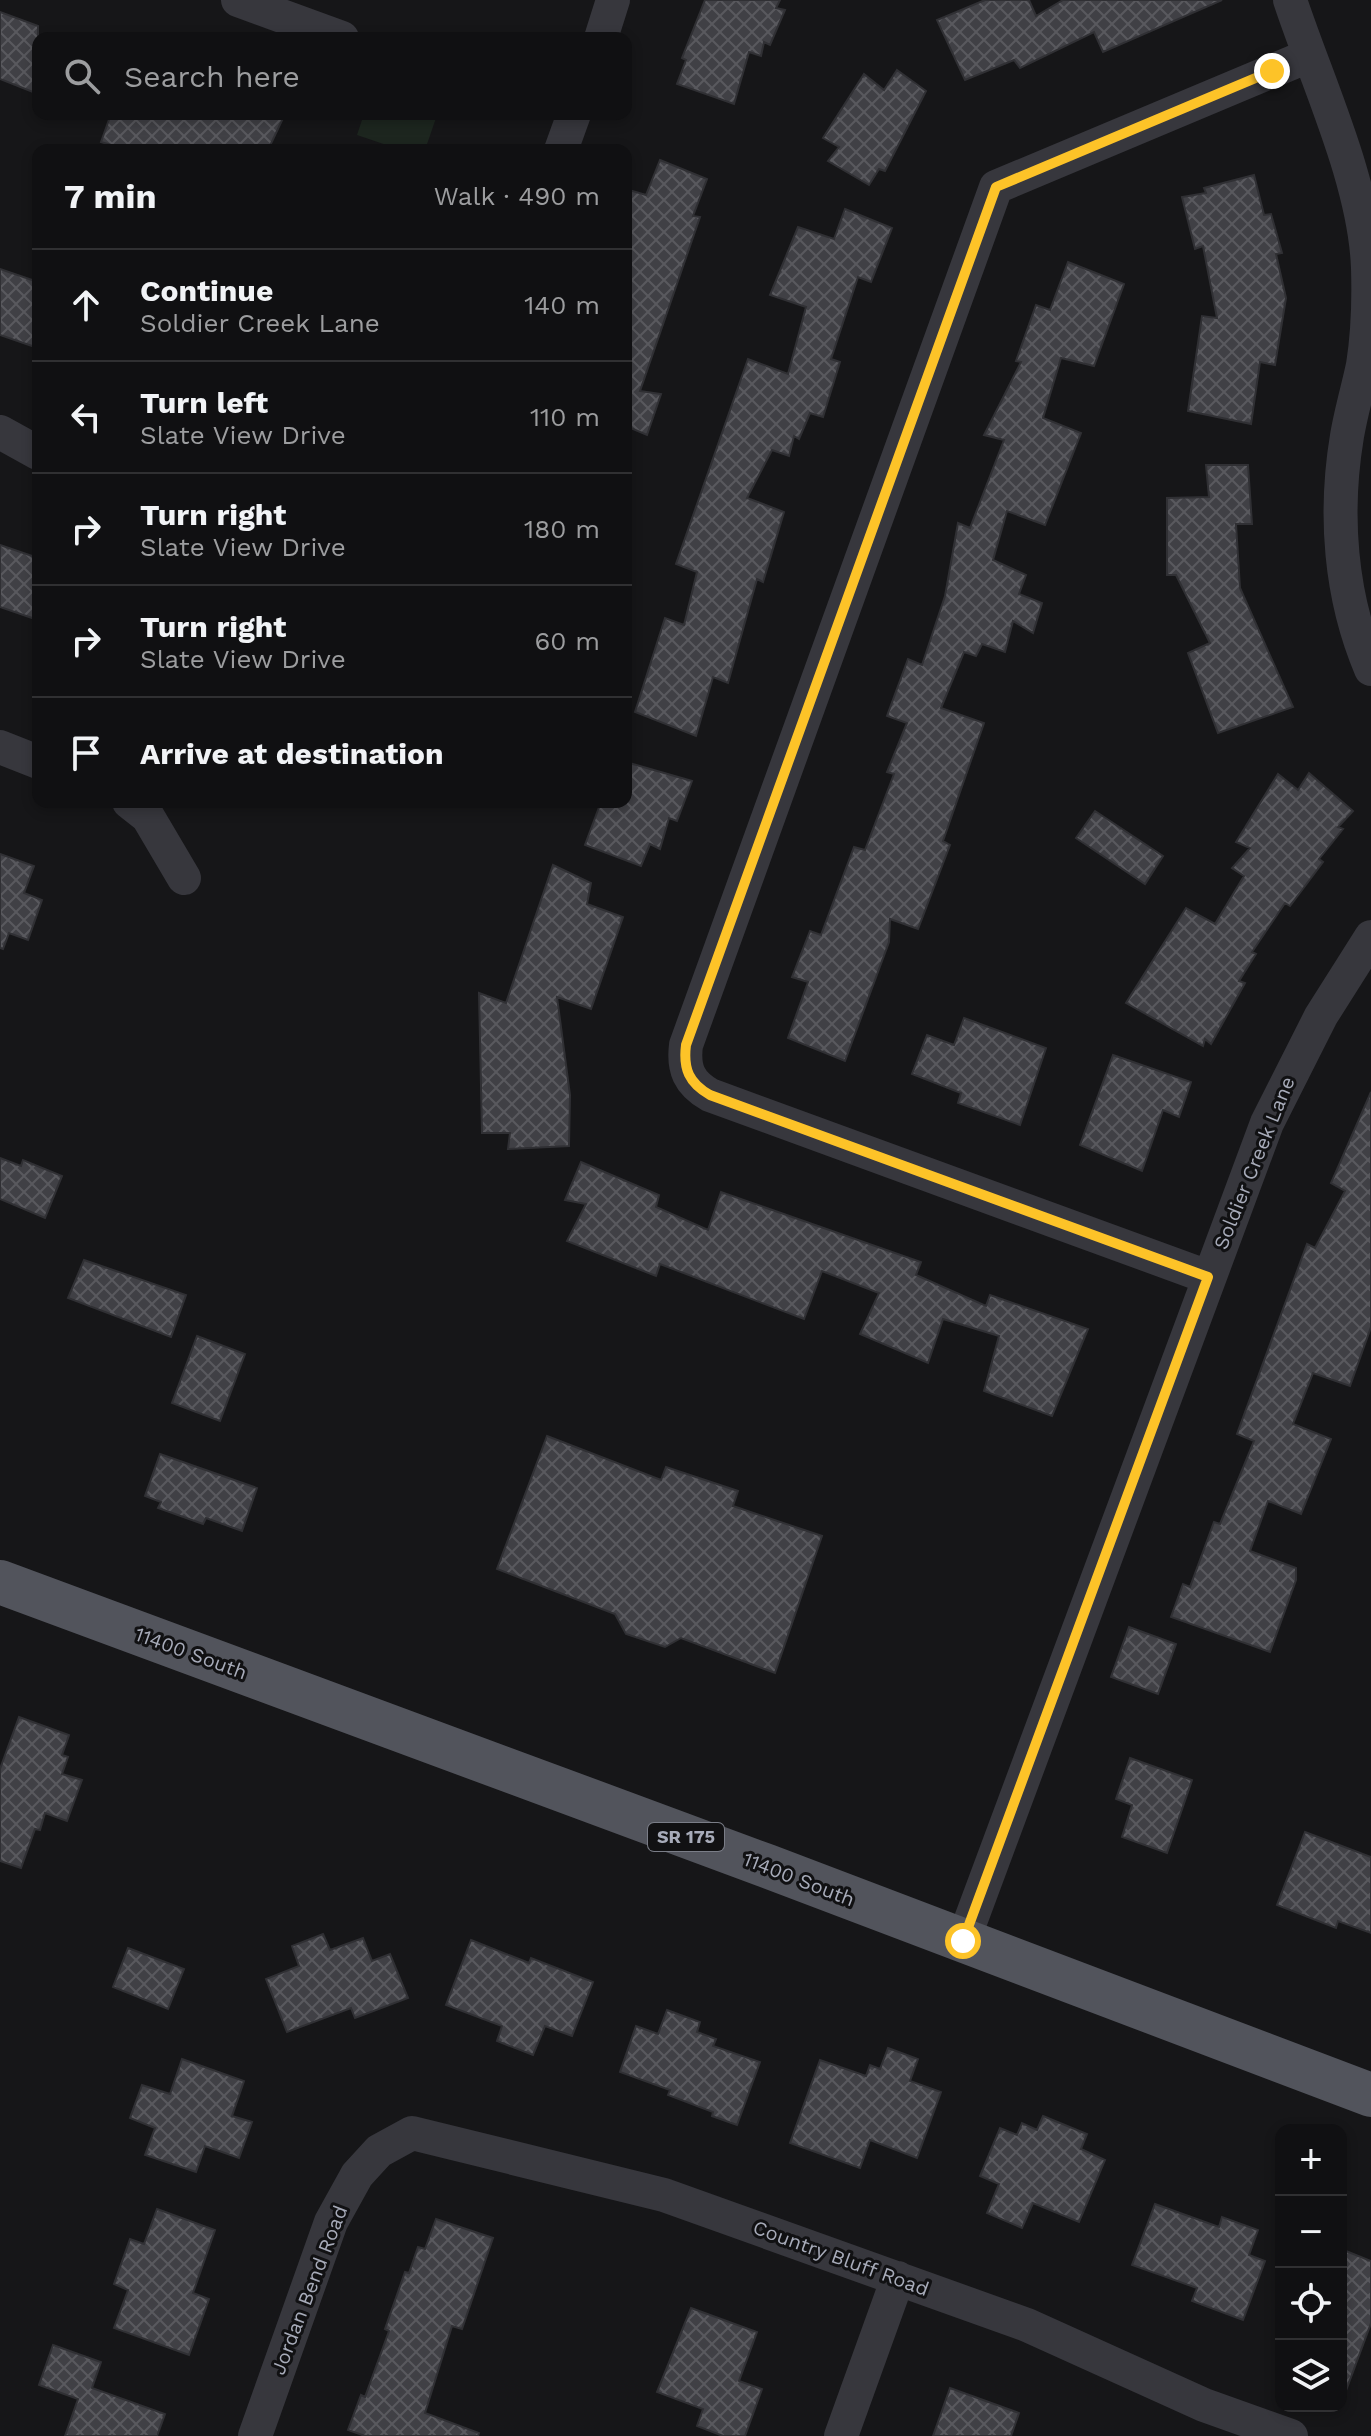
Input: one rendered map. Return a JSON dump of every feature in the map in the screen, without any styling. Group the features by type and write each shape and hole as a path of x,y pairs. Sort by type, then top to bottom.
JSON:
{"main road":[{"name":"11400 South","path":"0,1582 1371,2095"}],"street":[{"path":"238,0 326,32"},
{"path":"603,32 613,0"},
{"path":"1290,0 1357,196 1368,263 1367,330 1363,364 1347,433 1340,509 1347,584 1355,622 1371,669"},
{"path":"1208,1277 710,1095 697,1087 688,1075 684,1060 686,1045 996,187 1308,56"},
{"path":"0,432 32,450"},
{"path":"0,747 32,760"},
{"path":"137,808 148,817 184,878"},
{"name":"Soldier Creek Lane","path":"963,1941 1267,1123 1321,1016 1371,937"},
{"name":"Country Bluff Road","path":"379,2151 412,2133 664,2195 1027,2325 1204,2405 1291,2436"},
{"name":"Jordan Bend Road","path":"255,2436 331,2222 357,2175 379,2151"},
{"path":"841,2436 898,2278"}],"shaded area":[{"path":"362,120 435,120 427,144 383,144 357,135"}],"building":[{"path":"705,0 780,0 776,8 785,10 770,45 764,42 761,56 749,52 734,104 677,84 686,60 682,58"},
{"path":"985,0 1029,0 1036,16 1063,0 1222,0 1103,52 1094,32 1020,68 1014,60 965,80 937,20"},
{"path":"0,12 38,26 38,32 32,32 32,92 0,79"},
{"path":"897,70 926,91 885,171 879,169 869,185 828,161 839,147 823,138 864,74 884,90"},
{"path":"109,120 282,120 271,144 101,142"},
{"path":"660,160 707,179 693,216 700,217 640,391 661,394 647,435 632,429 632,191 646,195"},
{"path":"1254,175 1264,215 1271,214 1282,253 1276,254 1286,298 1275,365 1260,362 1251,424 1188,411 1202,316 1217,318 1203,246 1195,249 1182,197 1206,193 1204,188"},
{"path":"845,209 892,228 871,282 858,277 831,359 840,362 823,417 810,413 799,439 794,436 789,456 772,450 747,498 784,512 763,582 757,579 728,683 713,677 696,736 635,712 665,618 684,625 697,572 676,564 748,359 788,374 806,307 770,295 798,227 834,239"},
{"path":"1068,262 1124,284 1094,366 1061,358 1043,418 1081,433 1045,525 1007,511 993,560 1026,575 1019,594 1042,603 1033,633 1013,621 1005,652 982,644 976,656 964,652 941,708 984,723 943,841 950,845 918,929 890,919 889,942 845,1061 788,1038 808,982 792,977 810,931 821,935 854,847 865,850 894,774 887,772 907,723 887,716 908,659 922,665 945,596 958,523 970,528 1004,440 984,435 1021,362 1016,361 1036,305 1050,310"},
{"path":"0,269 32,280 32,346 0,335"},
{"path":"1206,465 1248,465 1252,524 1236,524 1240,588 1293,707 1218,733 1188,653 1210,643 1176,575 1167,575 1167,498 1209,497"},
{"path":"0,545 32,556 32,618 0,607"},
{"path":"632,764 692,781 677,821 669,818 660,849 650,844 641,866 585,845 599,808 632,808"},
{"path":"1309,773 1353,811 1338,827 1343,829 1319,859 1323,862 1290,906 1285,903 1252,952 1256,954 1239,981 1245,983 1211,1044 1205,1039 1203,1046 1126,1003 1186,908 1215,924 1244,876 1232,868 1250,848 1236,842 1278,774 1298,790"},
{"path":"1095,811 1163,856 1145,884 1076,838"},
{"path":"0,854 34,866 24,893 42,900 28,940 9,933 3,949 0,948"},
{"path":"553,865 591,883 587,904 623,917 591,1009 557,997 570,1095 569,1146 508,1149 510,1133 482,1133 479,993 506,1003"},
{"path":"964,1018 1046,1048 1020,1125 958,1103 961,1093 912,1074 927,1035 954,1045"},
{"path":"1113,1055 1191,1082 1179,1117 1163,1110 1142,1171 1080,1145"},
{"path":"1371,1092 1371,1327 1350,1386 1313,1373 1293,1424 1331,1439 1301,1514 1268,1501 1250,1551 1296,1568 1296,1580 1270,1652 1171,1617 1183,1584 1190,1587 1214,1522 1220,1524 1254,1441 1237,1434 1307,1244 1315,1248 1345,1191 1331,1183"},
{"path":"0,1158 21,1166 23,1160 62,1176 45,1218 0,1199"},
{"path":"581,1162 659,1195 656,1207 708,1230 721,1192 921,1262 916,1275 986,1306 990,1295 1088,1329 1052,1416 984,1391 999,1336 943,1319 928,1363 860,1334 879,1293 822,1271 804,1319 660,1264 656,1276 567,1241 586,1204 565,1200"},
{"path":"84,1260 186,1295 171,1337 68,1298"},
{"path":"197,1336 245,1354 220,1421 172,1403"},
{"path":"547,1436 661,1480 666,1467 738,1491 733,1506 822,1536 775,1673 681,1638 665,1647 626,1634 615,1614 497,1569"},
{"path":"160,1454 257,1488 242,1531 206,1518 203,1524 158,1508 161,1502 145,1496"},
{"path":"1129,1627 1176,1644 1158,1694 1111,1677"},
{"path":"19,1717 69,1735 62,1755 68,1757 62,1774 82,1780 67,1821 45,1813 40,1830 35,1829 21,1868 0,1861 0,1769"},
{"path":"1130,1758 1192,1780 1167,1853 1122,1837 1132,1805 1116,1799"},
{"path":"1305,1832 1371,1857 1371,1933 1338,1921 1336,1928 1277,1905"},
{"path":"323,1934 330,1950 363,1938 372,1961 390,1954 408,1998 355,2018 351,2008 287,2032 266,1979 299,1966 292,1946"},
{"path":"471,1940 529,1963 531,1958 593,1982 572,2036 545,2026 533,2055 497,2041 502,2026 446,2005"},
{"path":"128,1948 184,1969 168,2009 113,1987"},
{"path":"667,2010 700,2022 697,2032 716,2039 713,2046 760,2062 737,2125 668,2095 670,2090 620,2072 636,2026 658,2034"},
{"path":"888,2048 918,2059 910,2081 941,2092 917,2158 870,2140 860,2168 790,2143 820,2060 866,2076 870,2065 880,2069"},
{"path":"182,2059 244,2081 232,2116 252,2122 239,2158 205,2146 196,2172 145,2155 155,2128 130,2118 142,2085 170,2094"},
{"path":"1043,2116 1087,2134 1081,2149 1105,2160 1079,2222 1033,2203 1022,2228 987,2213 999,2184 980,2176 1000,2128 1017,2135 1022,2123 1037,2130"},
{"path":"1155,2204 1219,2227 1222,2217 1258,2230 1249,2255 1265,2261 1243,2320 1192,2301 1197,2288 1132,2265"},
{"path":"157,2209 215,2230 193,2293 209,2299 189,2355 114,2328 128,2290 114,2284 130,2239 144,2244"},
{"path":"436,2219 493,2238 462,2329 452,2326 425,2413 479,2433 478,2436 365,2436 348,2430 361,2395 365,2397 389,2331 385,2329 405,2272 409,2273 418,2247 425,2249"},
{"path":"1347,2251 1371,2261 1371,2323 1347,2388"},
{"path":"691,2308 757,2332 739,2381 762,2389 745,2436 723,2436 697,2426 703,2409 657,2392"},
{"path":"53,2345 101,2362 92,2388 165,2414 157,2436 65,2436 78,2399 39,2385"},
{"path":"950,2388 1019,2413 1011,2436 933,2436"}],"route":[{"path":"963,1941 1208,1277 710,1095 697,1087 688,1075 684,1060 686,1045 996,187 1272,71"}]}
